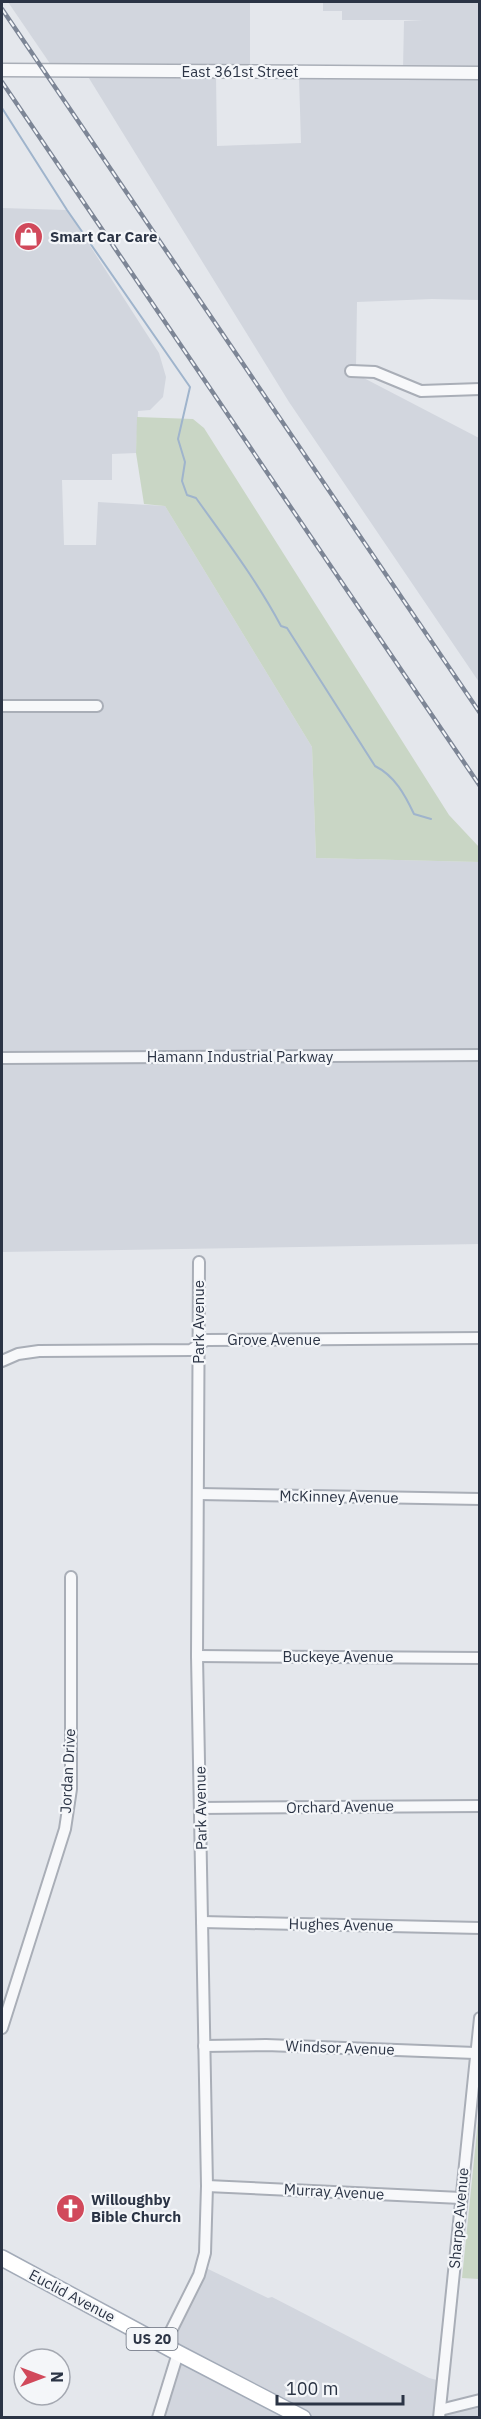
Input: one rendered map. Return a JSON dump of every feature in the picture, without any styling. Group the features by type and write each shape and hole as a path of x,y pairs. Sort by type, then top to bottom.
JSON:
{"main road":[{"name":"Euclid Avenue","path":"2,2258 178,2354 303,2418"}],"street":[{"name":"East 361st Street","path":"2,70 480,73"},
{"path":"351,371 375,372 421,391 480,389"},
{"path":"2,706 97,706"},
{"name":"Hamann Industrial Parkway","path":"2,1058 480,1055"},
{"name":"Park Avenue","path":"164,2345 199,2275 205,2253 207,2186 197,1656 199,1262"},
{"name":"Grove Avenue","path":"2,1361 18,1354 39,1351 191,1350 206,1340 480,1338"},
{"name":"McKinney Avenue","path":"198,1494 480,1499"},
{"name":"Jordan Drive","path":"2,2028 65,1829 71,1789 71,1577"},
{"name":"Buckeye Avenue","path":"197,1656 480,1658"},
{"name":"Orchard Avenue","path":"201,1808 480,1806"},
{"name":"Hughes Avenue","path":"202,1922 480,1928"},
{"name":"Sharpe Avenue","path":"440,2414 480,2018"},
{"name":"Windsor Avenue","path":"204,2046 266,2045 475,2053"},
{"name":"Murray Avenue","path":"207,2186 461,2198"},
{"path":"158,2418 178,2354"},
{"path":"440,2414 480,2400"}],"shaded area":[{"path":"8,2 250,2 250,66 51,65"},
{"path":"323,2 479,2 479,69 403,69 404,21 423,20 342,20 342,11 323,11"},
{"path":"87,75 216,75 217,146 301,143 299,77 479,80 479,300 357,302 356,367 358,375 479,438 479,682 289,402"},
{"path":"2,208 67,210 159,353 166,377 163,397 150,410 138,411 136,453 112,454 112,480 62,480 64,545 96,545 98,502 165,506 312,747 316,858 479,862 480,1244 2,1252"},
{"path":"206,2268 268,2298 272,2297 429,2378 441,2381 437,2417 309,2417 167,2344"},
{"path":"180,2357 297,2418 160,2418"},
{"path":"479,2403 479,2417 442,2418 443,2412"}],"green space":[{"path":"137,417 193,419 204,428 449,815 479,847 479,862 316,858 312,747 165,506 144,504 136,453"},
{"path":"479,2111 480,2279 462,2278"}],"waterway":[{"path":"2,108 67,210 190,387 178,439 185,462 182,481 187,495 196,498 241,561 281,626 287,628 375,766 394,781 414,814 431,819"}],"railway":[{"path":"2,9 480,713"},
{"path":"2,82 480,786"}],"place":[{"name":"Smart Car Care","path":"29,237"},
{"name":"Willoughby Bible Church","path":"70,2209"}]}
